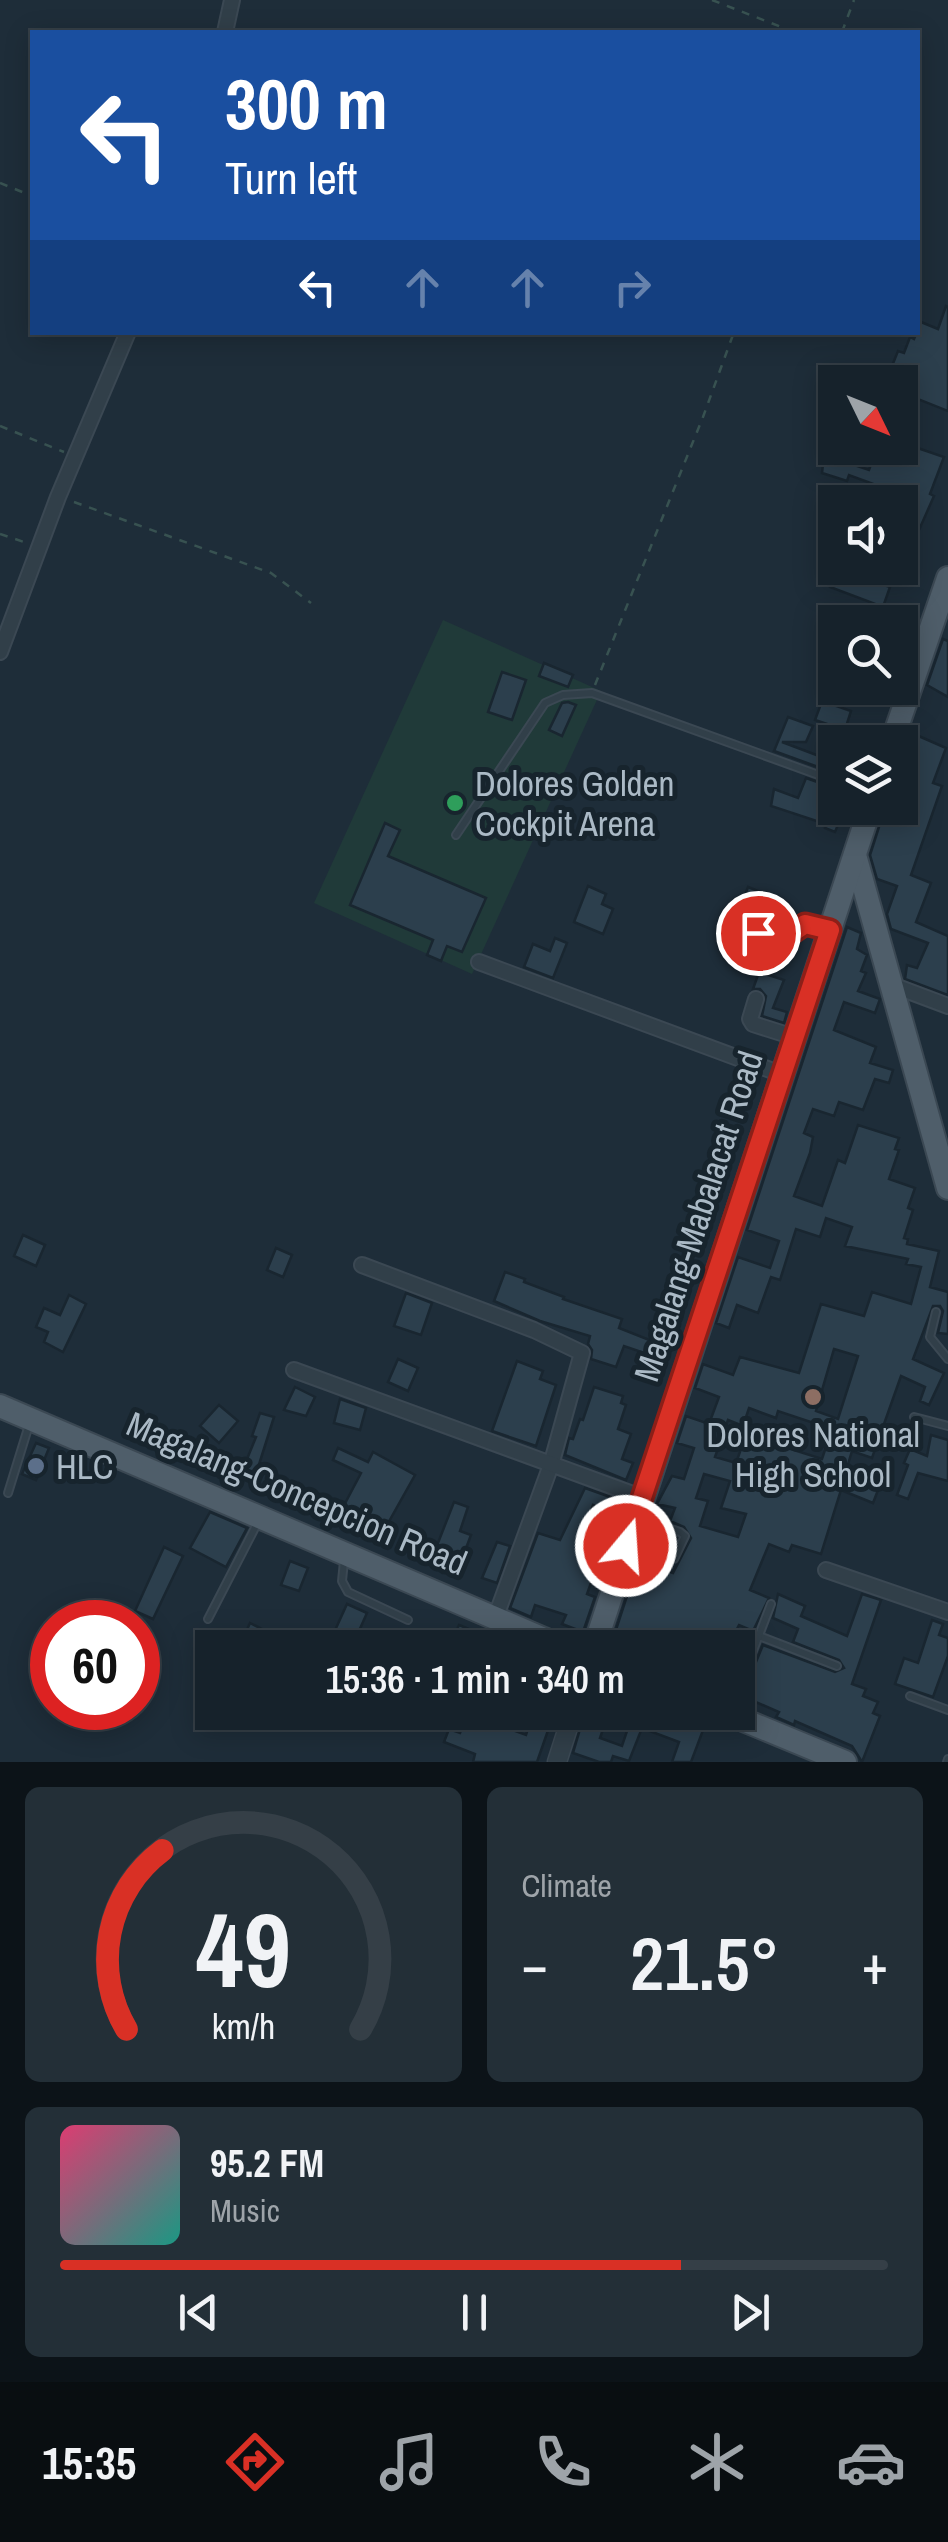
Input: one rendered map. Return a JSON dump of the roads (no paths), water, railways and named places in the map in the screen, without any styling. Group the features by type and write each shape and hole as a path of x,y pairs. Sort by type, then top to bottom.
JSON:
{"main road":[{"path":"899,725 941,619 948,578"},
{"name":"Magalang-Mabalacat Road","path":"600,1630 865,825"},
{"path":"855,856 948,1188"},
{"name":"Magalang-Concepcion Road","path":"0,1406 496,1616 514,1630"},
{"path":"755,1725 845,1762"}],"street":[{"path":"225,30 232,0"},
{"path":"0,652 58,497 127,335"},
{"path":"758,933 782,940 805,924 830,930"},
{"path":"479,962 781,1074"},
{"path":"892,985 948,1006"},
{"path":"756,1000 750,1019 753,1024 794,1037"},
{"path":"362,1264 578,1349 583,1358 551,1465 496,1616"},
{"path":"294,1370 551,1465 638,1507"},
{"path":"826,1570 948,1612"},
{"path":"557,1762 568,1730"}],"lane":[{"path":"456,835 544,704 563,695 592,693 818,775"},
{"path":"936,1312 930,1337 948,1358"},
{"path":"914,1418 948,1426"},
{"path":"8,1493 31,1419"},
{"path":"626,1546 674,1559 682,1545 684,1536 680,1532 638,1507"},
{"path":"208,1620 261,1516"},
{"path":"345,1552 342,1581 348,1592 408,1620"},
{"path":"755,1646 772,1604"},
{"path":"759,1636 836,1666"},
{"path":"910,1696 948,1710"}],"place":[{"name":"Dolores Golden Cockpit Arena","path":"455,803"},
{"name":"Dolores National High School","path":"813,1397"},
{"name":"HLC","path":"36,1466"}]}
